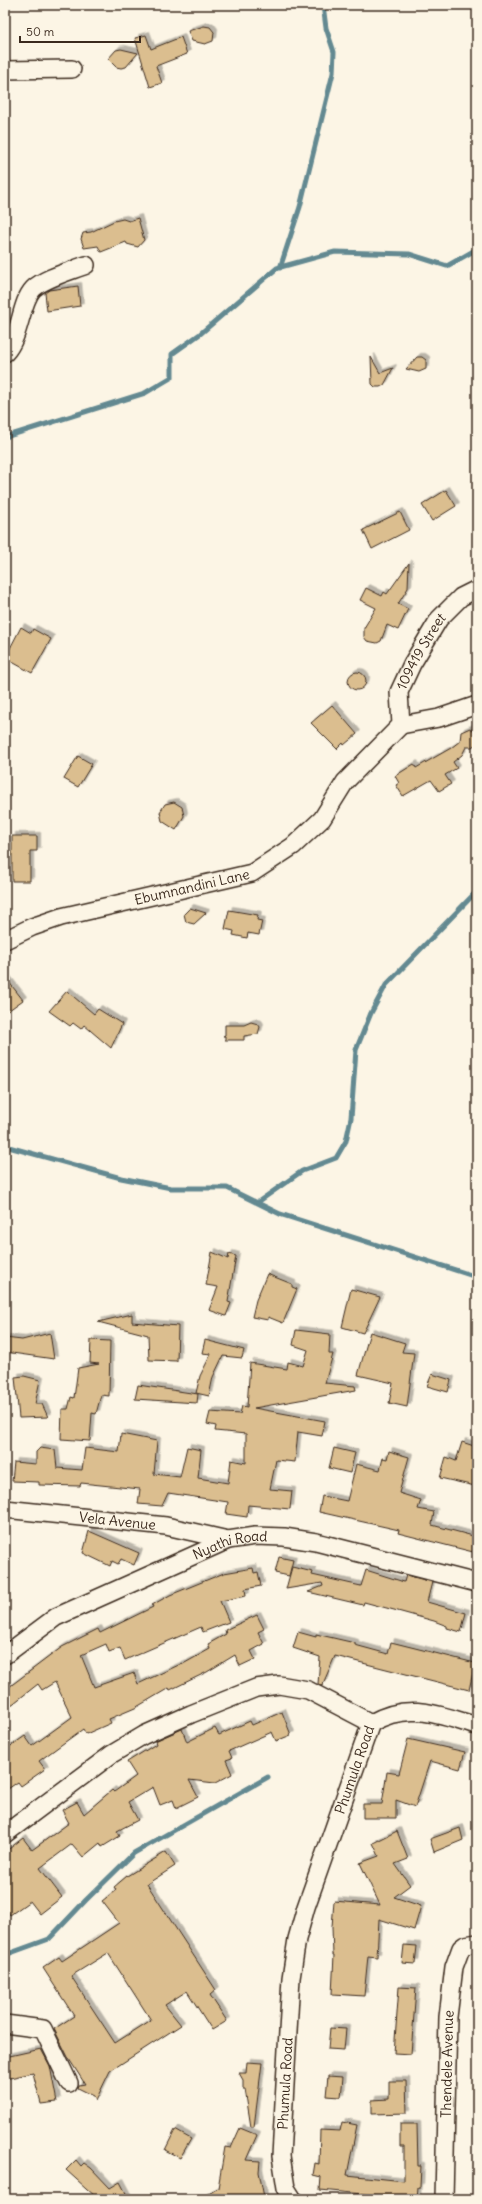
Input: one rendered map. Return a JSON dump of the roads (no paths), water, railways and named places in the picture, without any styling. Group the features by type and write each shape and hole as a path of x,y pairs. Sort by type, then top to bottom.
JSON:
{"street":[{"path":"5,70 72,69"},
{"path":"5,353 19,328 27,300 33,290 40,284 86,264"},
{"name":"109419 Street","path":"401,725 399,692 412,664 439,620 461,597 477,589"},
{"path":"401,725 438,718 477,705"},
{"name":"Ebumnandini Lane","path":"5,940 32,927 61,917 252,873 293,846 322,819 345,782 401,725"},
{"name":"Vela Avenue","path":"5,1509 166,1526 228,1540"},
{"name":"Nyathi Road","path":"5,1655 56,1617 228,1540 255,1536 284,1537 316,1542 477,1583"},
{"name":"Phumula Road","path":"5,1834 112,1754 144,1736 191,1714 256,1688 279,1685 295,1686 308,1690 371,1723 306,1907 297,1939 291,1978 281,2156 286,2188 293,2199"},
{"path":"371,1723 386,1714 404,1711 426,1711 477,1726"},
{"name":"Thendele Avenue","path":"444,2199 448,2017 454,1967 456,1957 461,1948 465,1944 477,1942"},
{"path":"5,2024 43,2029 69,2083"}],"waterway":[{"path":"280,268 300,207 333,73 334,52 326,28 323,5"},
{"path":"5,437 145,393 172,377 172,354 200,334 277,268 335,252 409,254 447,266 477,249"},
{"path":"258,1202 302,1171 336,1158 346,1141 351,1118 356,1050 371,1013 386,985 477,891"},
{"path":"5,1146 121,1178 171,1188 227,1188 280,1214 477,1277"},
{"path":"5,1955 49,1939 134,1853 268,1777"}]}
